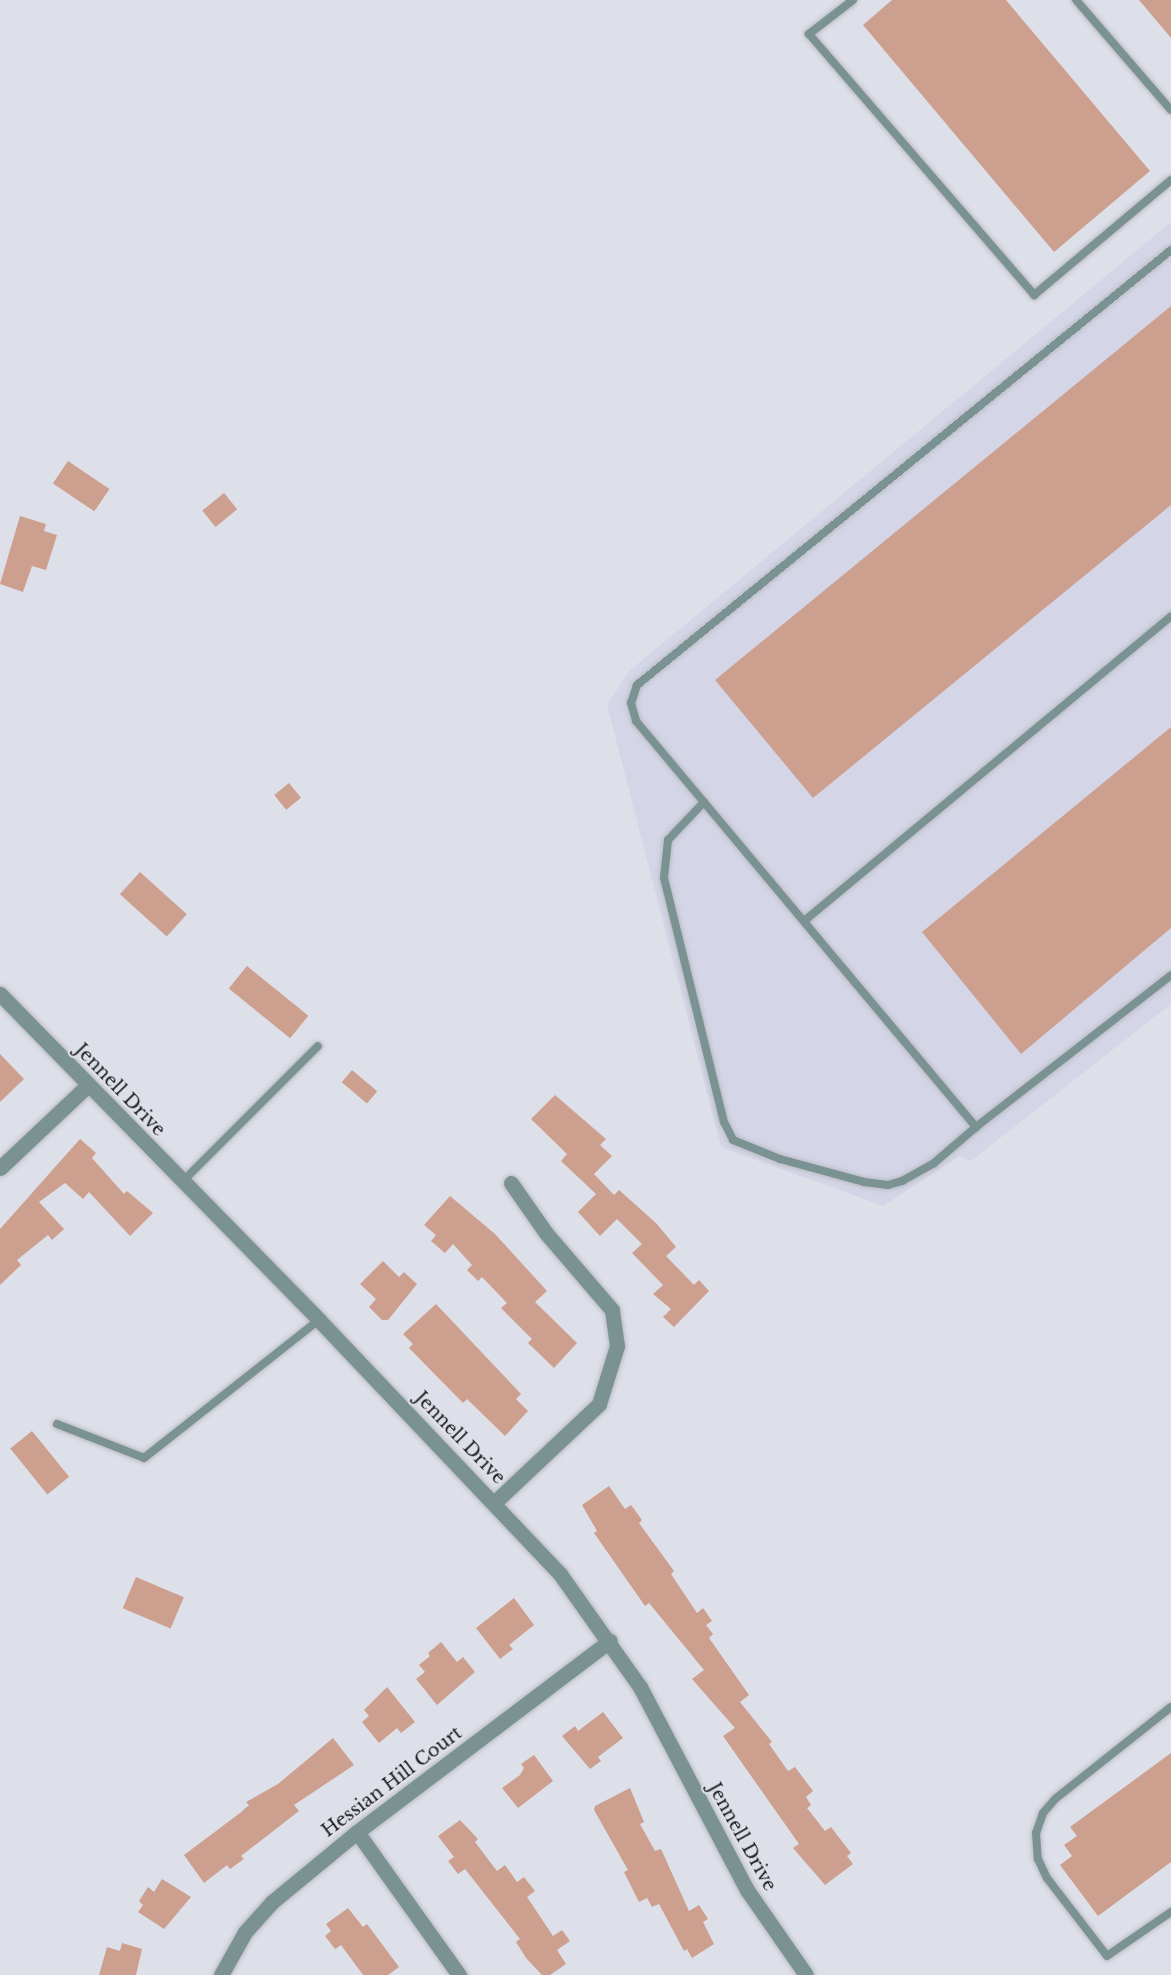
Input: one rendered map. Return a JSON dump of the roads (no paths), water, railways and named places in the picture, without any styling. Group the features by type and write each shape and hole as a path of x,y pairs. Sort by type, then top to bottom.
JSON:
{"street":[{"name":"Jennell Drive","path":"0,994 495,1502 560,1575 610,1641 670,1742 708,1821 747,1890 806,1975"},
{"path":"0,1168 88,1085"},
{"path":"495,1502 599,1404 617,1346 612,1310 546,1233 512,1183"},
{"name":"Hessian Hill Court","path":"221,1975 245,1932 272,1902 357,1832 610,1641"},
{"path":"357,1832 459,1975"}],"lane":[{"path":"852,0 809,34 1034,295 1171,180"},
{"path":"1076,0 1171,110"},
{"path":"976,1127 636,721 631,703 637,686 1171,250"},
{"path":"804,921 1171,616"},
{"path":"704,802 668,840 664,878 723,1122 734,1140 780,1159 864,1182 888,1185 902,1181 934,1163 976,1127 1171,975"},
{"path":"182,1182 318,1046"},
{"path":"57,1424 144,1458 319,1320"},
{"path":"1171,1707 1056,1798 1043,1813 1036,1833 1038,1860 1047,1878 1107,1956 1171,1912"}]}
